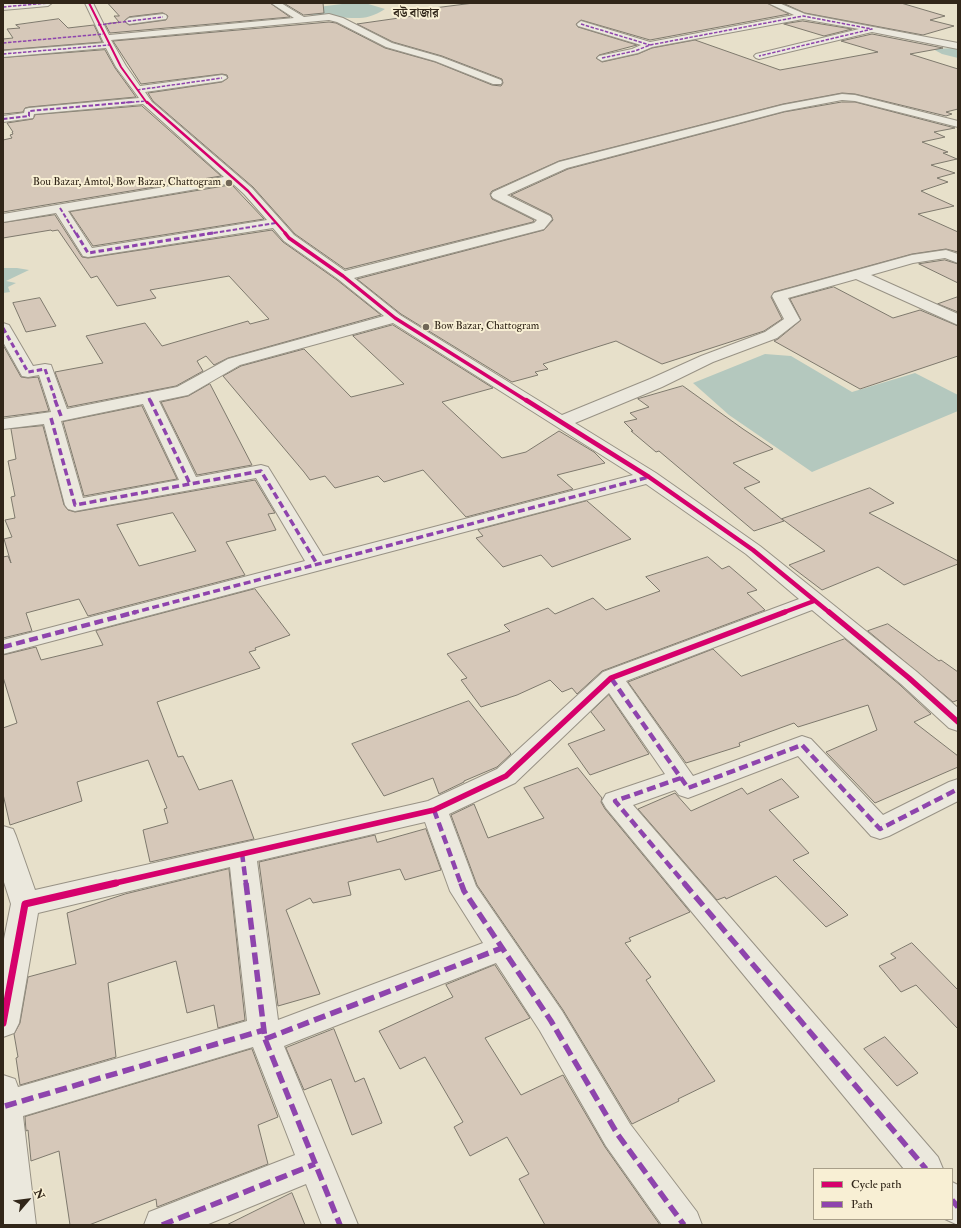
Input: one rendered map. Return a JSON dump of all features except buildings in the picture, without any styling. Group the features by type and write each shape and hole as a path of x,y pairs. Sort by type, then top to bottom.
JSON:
{"street":[{"path":"3,7 48,3"},
{"path":"89,3 121,68 142,95 248,191 289,238 343,276 396,318 649,477 753,550 909,678 958,722"},
{"path":"275,3 302,19"},
{"path":"772,3 803,16 958,46"},
{"path":"602,58 635,51 650,45 803,16"},
{"path":"3,54 50,51 163,17"},
{"path":"3,43 329,17 340,20 388,45 438,58 497,82"},
{"path":"581,24 650,45"},
{"path":"759,56 872,30"},
{"path":"3,119 29,116 29,111 142,95 222,78"},
{"path":"343,276 539,226 545,219 496,195 563,165 737,118 783,108 842,98 855,98 958,124"},
{"path":"3,218 234,179"},
{"path":"60,208 88,253 276,223"},
{"path":"561,422 656,383 707,359 771,335 792,320 779,296 859,275 912,259 946,254 958,259"},
{"path":"859,275 958,320"},
{"path":"3,424 56,417 182,391 234,362 396,318"},
{"path":"3,328 28,372 45,369 75,505 262,471 317,564"},
{"path":"149,398 190,484"},
{"path":"3,647 649,477"},
{"path":"25,904 434,810 506,776 611,678 814,601"},
{"path":"611,678 688,788 802,745 880,829 958,788"},
{"path":"681,778 615,801 925,1168"},
{"path":"434,810 464,891 551,1021 618,1135 684,1225"},
{"path":"3,836 25,904 3,1024"},
{"path":"242,853 264,1035 340,1225"},
{"path":"18,1225 4,1098 264,1035 502,948"},
{"path":"162,1225 315,1164"}],"shaded area":[{"path":"350,3 365,3 385,9 379,13 361,18 322,16 298,12 318,7"},
{"path":"958,48 958,58 942,54 933,49"},
{"path":"4,268 29,270 6,281 16,283 8,287 10,292 3,293"},
{"path":"765,354 791,356 852,392 915,373 958,395 958,411 812,472 729,415 693,383"}],"marked path":[{"path":"3,7 48,3"},
{"path":"602,58 635,51 650,45 803,16 872,29 759,56"},
{"path":"98,25 163,17"},
{"path":"581,24 650,45"},
{"path":"3,43 103,34"},
{"path":"3,54 109,45"},
{"path":"137,90 222,78"},
{"path":"3,119 29,116 29,111 146,101"},
{"path":"60,208 88,253 276,223"},
{"path":"3,328 28,372 45,369 61,416"},
{"path":"149,398 190,484"},
{"path":"51,418 75,505 261,471 317,564"},
{"path":"3,647 649,477"},
{"path":"611,678 688,788 802,745 880,829 958,789"},
{"path":"681,778 615,801 925,1168"},
{"path":"434,810 464,891 551,1021 618,1135 684,1225"},
{"path":"242,853 265,1039 340,1225"},
{"path":"265,1039 502,948"},
{"path":"5,1106 264,1030"},
{"path":"162,1225 315,1164"},
{"path":"953,1201 958,1207"}],"cycle path":[{"path":"89,3 121,67 148,104 248,191 289,238 343,276 395,318 649,477 753,550 909,678 958,722"},
{"path":"3,1023 25,904 434,810 506,776 611,678 814,601"}],"place":[{"name":"Bou Bazar, Amtol, Bow Bazar, Chattogram","path":"229,183"},
{"name":"Bow Bazar, Chattogram","path":"426,327"}],"district":[{"name":"বউ বাজার","path":"416,14"}]}
